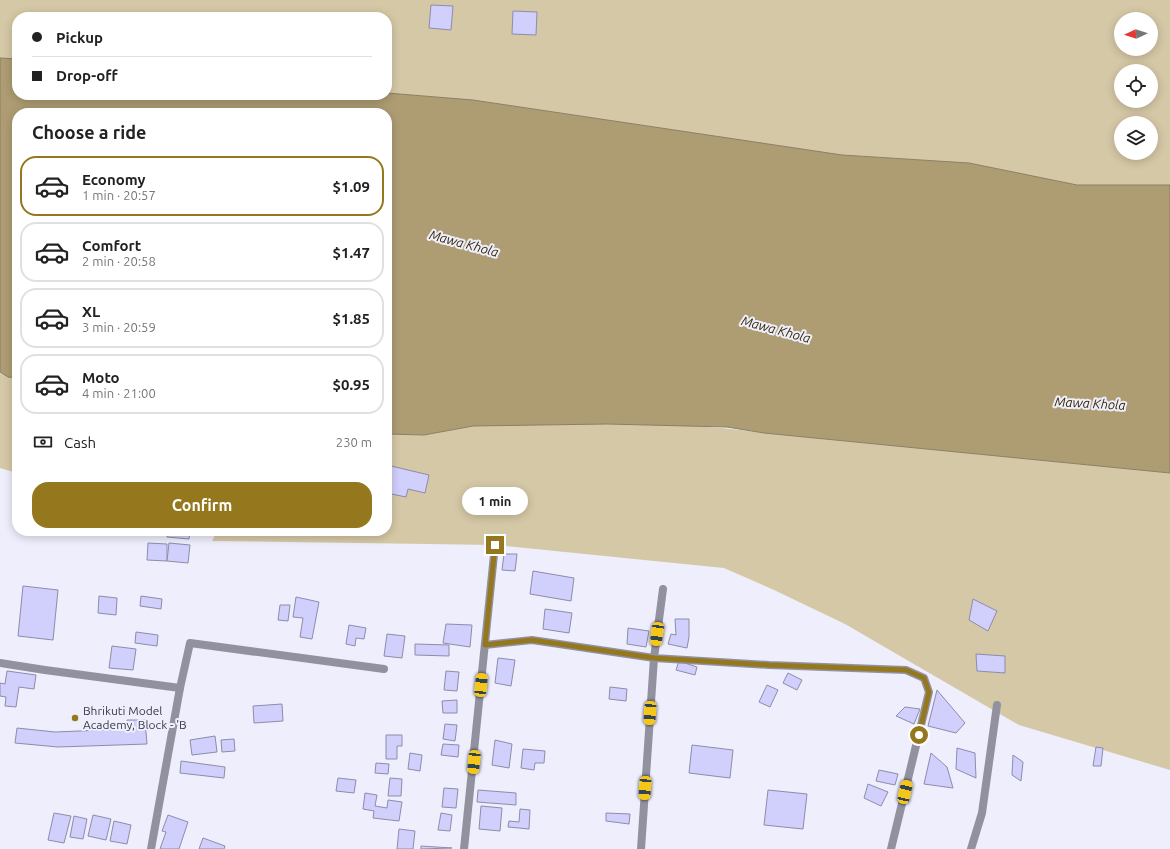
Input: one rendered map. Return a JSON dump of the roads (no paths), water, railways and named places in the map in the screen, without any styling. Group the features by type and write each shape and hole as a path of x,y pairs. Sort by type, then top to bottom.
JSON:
{"street":[{"path":"464,849 495,545"},
{"path":"641,849 654,658 663,589"},
{"path":"485,645 532,640 654,658 769,665 906,670 924,678 929,692 891,849"},
{"path":"151,849 180,688 190,643 384,669"},
{"path":"0,663 180,688"},
{"path":"970,849 982,813 997,705"}],"water":[{"name":"Mawa Khola","path":"0,58 12,59 12,100 392,100 392,93 473,100 842,155 969,163 1077,185 1170,185 1170,473 764,433 727,427 607,424 473,426 424,435 392,434 392,108 12,108 12,377 8,377 0,372"}],"place":[{"name":"Bhrikuti Model Academy, Block - 'B","path":"75,718"}]}
